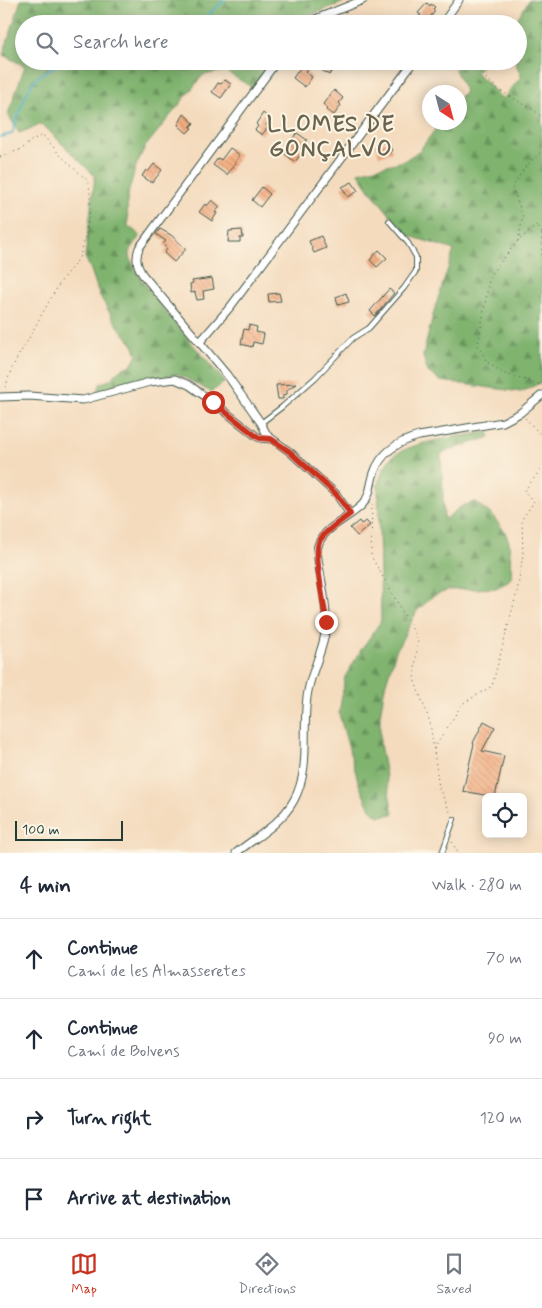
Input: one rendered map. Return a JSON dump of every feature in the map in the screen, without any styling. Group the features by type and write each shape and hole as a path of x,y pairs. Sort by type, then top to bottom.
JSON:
{"street":[{"path":"325,15 363,0"},
{"path":"448,15 459,0"},
{"path":"270,70 139,248 137,262 143,275 200,342 262,423 271,439 290,452 336,494 350,514"},
{"path":"200,342 230,306 407,70"},
{"path":"3,397 29,396 83,400 150,382 175,379 213,402 256,436 271,439"},
{"path":"236,853 266,832 284,815 295,799 302,783 308,692 323,643 326,622 318,565 318,545 323,535 362,505 368,496 374,474 381,460 400,443 419,436 497,424 520,413 542,395"}],"lane":[{"path":"262,423 315,378 353,338 369,328 404,288 416,271 416,257 408,243 389,220"},
{"path":"442,853 454,820"}],"path":[{"path":"477,70 498,90 534,110 542,117"},
{"path":"0,157 22,148 32,140 43,135 90,185 88,217 80,256 63,277 49,300 12,369 3,397"},
{"path":"518,242 523,216 512,188 525,166 542,151"},
{"path":"542,278 542,233 537,225 518,242 490,276 478,345 487,362 505,374 542,385"},
{"path":"520,413 542,436"},
{"path":"434,750 462,704 492,686 517,592 523,555 522,519 534,502 524,491 542,468"},
{"path":"372,501 371,556 418,639 414,679 430,722 439,788 454,820"},
{"path":"447,838 452,842 458,853"}],"green space":[{"path":"21,0 350,0 310,15 16,15"},
{"path":"529,0 542,0 542,382 521,392 441,381 428,372 423,356 434,311 454,250 407,235 373,194 358,172 404,161 420,150 435,130 467,130 467,85 462,85 455,70 478,70 476,72 503,99 521,77 518,70 527,70 527,15 520,15"},
{"path":"15,18 15,61 3,55"},
{"path":"24,70 266,70 253,88 225,71 203,75 145,147 136,166 127,201 128,226 140,235 130,253 134,267 156,300 225,382 211,392 178,374 129,383 96,393 101,383 110,380 119,370 131,365 137,354 99,294 85,257 95,176 42,124 19,133 8,114"},
{"path":"488,432 490,437 441,453 444,520 462,506 475,502 492,515 505,532 509,542 512,576 508,582 496,588 449,590 433,596 417,611 396,651 385,686 380,715 380,744 393,814 380,816 374,813 367,803 359,784 339,714 345,677 381,621 378,484 390,459 410,447 436,440"}],"building":[{"path":"427,3 435,7 432,15 421,15 418,13"},
{"path":"299,70 307,70 305,72 312,77 305,87 293,78"},
{"path":"322,70 333,70 329,75"},
{"path":"225,80 231,84 221,98 212,92 218,83 221,84"},
{"path":"334,90 343,98 339,103 341,105 334,115 326,110 328,108 323,104"},
{"path":"263,113 270,119 266,125 268,127 262,135 255,130 258,126 256,124"},
{"path":"184,114 194,123 187,133 178,125"},
{"path":"297,133 307,140 300,149 303,151 295,162 284,153 295,140 293,138"},
{"path":"389,141 392,152 379,156 376,144"},
{"path":"230,148 240,155 227,175 213,165 218,158 221,160"},
{"path":"154,164 162,170 152,183 142,176"},
{"path":"352,182 358,191 348,197 342,187"},
{"path":"262,187 270,194 260,207 252,200"},
{"path":"212,200 220,207 215,212 217,213 212,221 199,212 205,204 207,206"},
{"path":"160,229 171,235 186,249 174,262 164,253 167,249 163,244 166,241 156,234"},
{"path":"242,230 243,238 240,238 240,242 228,242 229,231"},
{"path":"321,236 326,248 314,253 309,241"},
{"path":"379,250 387,258 377,267 370,260"},
{"path":"212,278 214,289 203,291 204,299 197,300 195,292 191,293 190,284 193,283 192,281"},
{"path":"389,289 394,293 375,316 370,311"},
{"path":"279,293 281,301 269,302 268,294"},
{"path":"346,293 349,302 338,305 336,297"},
{"path":"249,325 257,327 256,332 264,334 262,344 253,342 252,347 241,344 244,329 248,330"},
{"path":"296,384 287,390 287,394 283,395 283,399 278,399 276,385"},
{"path":"359,521 361,524 366,521 370,525 357,536 350,528"},
{"path":"484,721 495,727 482,751 504,756 496,793 482,793 482,795 463,791 473,743"}],"waterway":[{"path":"208,15 225,0"},
{"path":"0,137 12,134 18,114 33,82 48,70"}],"district":[{"name":"LLOMES DE GONÇALVO","path":"331,136"}],"route":[{"path":"213,402 256,436 271,439 290,452 336,494 350,514 323,535 318,545 318,565 325,604 326,622"}]}
